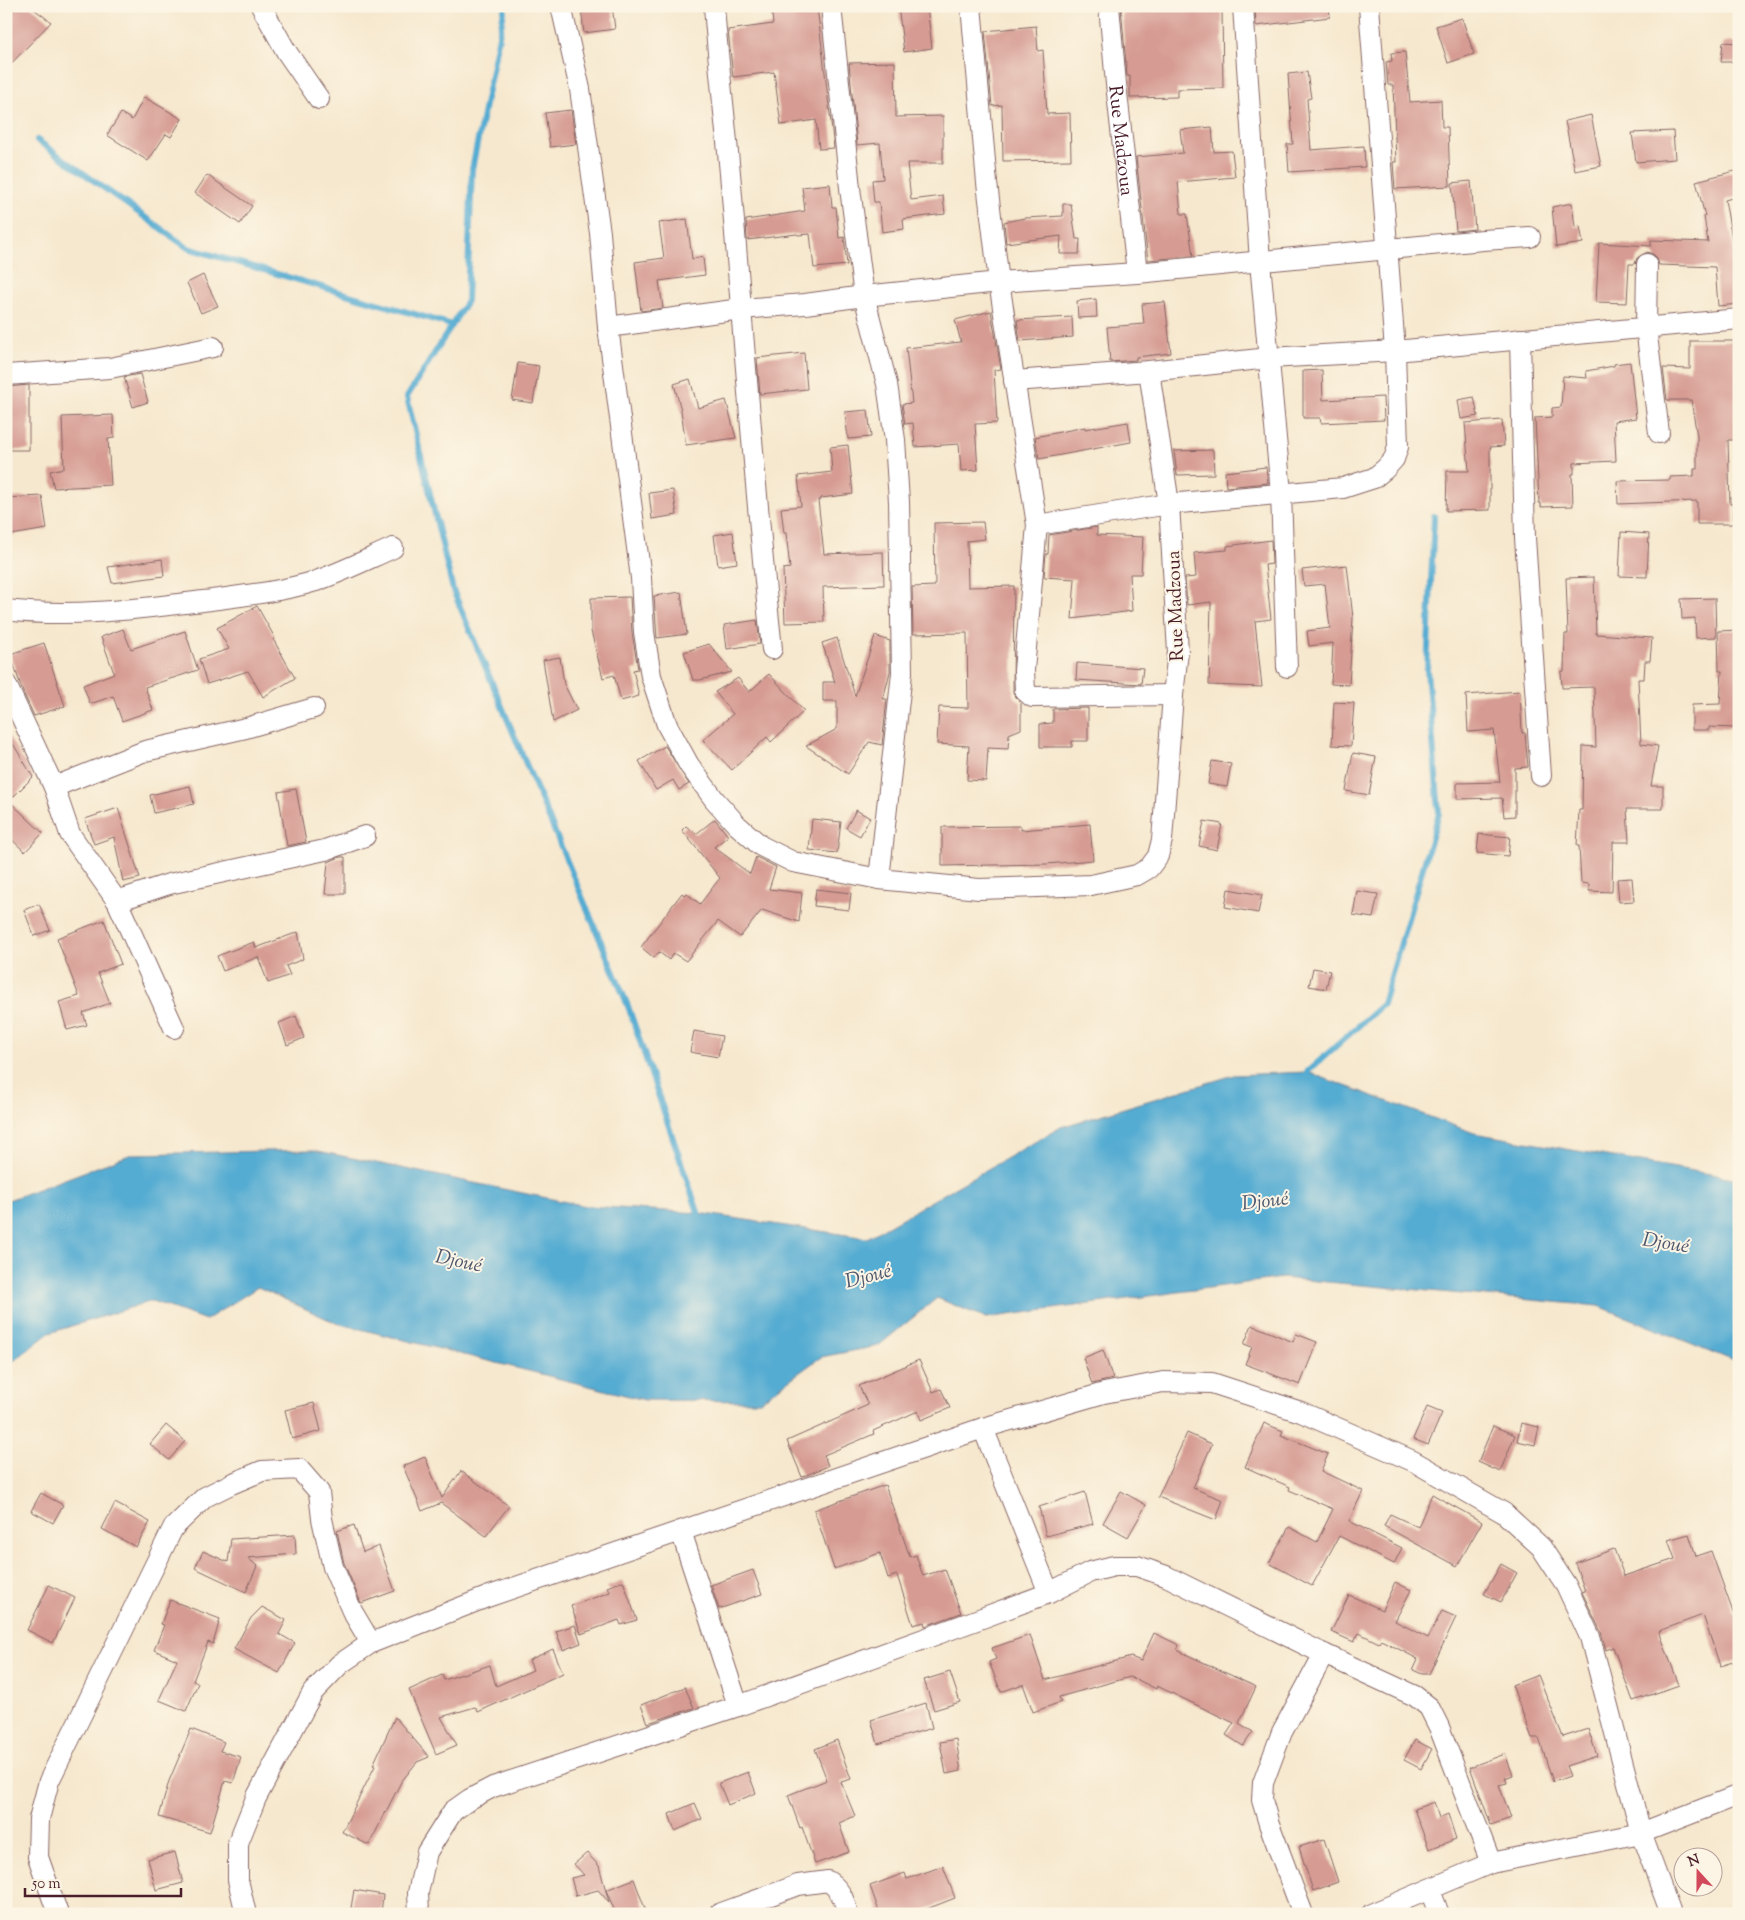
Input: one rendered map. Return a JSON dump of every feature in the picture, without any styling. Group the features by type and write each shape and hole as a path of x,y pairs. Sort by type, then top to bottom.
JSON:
{"street":[{"path":"261,6 286,52 319,98"},
{"path":"561,6 580,89 600,233 608,327 641,578 644,632 651,676 667,725 689,765 714,799 737,825 761,846 793,862 879,879 902,673 900,502 895,440 887,384 864,296 850,188 831,6"},
{"path":"714,6 733,207 756,496 772,649"},
{"path":"971,6 987,183 999,282 1037,525 1024,670 1025,691 1032,697 1173,695"},
{"name":"Rue Madzoua","path":"1110,6 1116,84 1137,273"},
{"path":"1244,6 1260,262 1281,493 1287,667"},
{"path":"1037,525 1169,504 1343,488 1374,478 1394,459 1398,447 1395,351 1369,6"},
{"path":"608,327 741,309 805,304 999,282 1137,273 1530,237"},
{"path":"1647,264 1646,326 1659,433"},
{"path":"1014,381 1149,371 1269,358 1395,351 1646,326 1739,319"},
{"path":"1520,339 1525,538 1541,776"},
{"path":"6,375 110,368 213,347"},
{"name":"Rue Madzoua","path":"879,879 979,889 1091,885 1137,875 1149,868 1158,856 1162,840 1178,652 1169,504 1149,371"},
{"path":"6,610 35,614 93,612 155,607 252,595 315,581 393,548"},
{"path":"6,684 11,709 54,787 70,834 117,901 174,1028"},
{"path":"54,787 145,751 246,728 314,708"},
{"path":"117,901 169,884 325,850 365,836"},
{"path":"246,1914 238,1880 238,1843 256,1798 313,1692 340,1664 370,1644 487,1597 983,1428 1104,1393 1163,1382 1212,1383 1301,1412 1413,1461 1504,1513 1541,1547 1566,1585 1590,1637 1641,1833 1671,1914"},
{"path":"983,1428 1048,1593"},
{"path":"58,1914 38,1857 39,1819 49,1781 173,1528 205,1497 262,1471 299,1468 319,1492 322,1519 333,1567 352,1611 370,1644"},
{"path":"681,1531 738,1706"},
{"path":"419,1914 418,1893 427,1852 453,1811 470,1799 494,1787 738,1706 1048,1593 1090,1572 1114,1566 1137,1566 1166,1576 1324,1654 1415,1696 1429,1707 1439,1727 1491,1864"},
{"path":"1303,1914 1264,1808 1262,1800 1263,1783 1282,1732 1324,1654"},
{"path":"1371,1914 1491,1864 1641,1833 1739,1795"},
{"path":"719,1914 798,1885 828,1880 837,1887 844,1898 848,1914"},
{"path":"1430,1890 1439,1914"}],"water":[{"name":"Djoué","path":"1307,1072 1474,1133 1739,1179 1739,1363 1599,1306 1282,1278 986,1318 937,1298 878,1346 821,1357 760,1401 645,1400 336,1323 258,1287 206,1320 152,1301 49,1333 6,1367 6,1201 132,1154 313,1150 586,1206 699,1213 867,1238 1061,1127 1234,1075"}],"building":[{"path":"6,6 30,6 51,22 6,69"},
{"path":"612,6 615,29 584,33 581,8"},
{"path":"771,6 817,6 834,148 819,149 816,120 781,125 774,72 733,77 728,30 773,24"},
{"path":"898,6 927,6 932,48 904,52"},
{"path":"1121,6 1222,6 1223,88 1177,89 1177,97 1130,98 1130,76 1127,76"},
{"path":"1255,6 1329,6 1330,17 1256,26"},
{"path":"1462,18 1474,54 1448,63 1436,26"},
{"path":"1036,26 1038,51 1043,50 1047,114 1070,113 1071,160 1003,161 1002,105 992,106 985,31"},
{"path":"1723,42 1739,43 1739,62 1721,62"},
{"path":"1405,52 1410,102 1441,100 1442,127 1448,127 1450,186 1395,189 1393,162 1396,162 1393,85 1388,85 1386,62 1392,61 1391,53"},
{"path":"895,62 896,117 943,116 943,163 907,163 911,200 943,196 945,214 903,219 904,229 882,232 879,202 874,202 872,180 883,179 880,143 857,145 849,63"},
{"path":"1307,72 1311,98 1307,99 1311,150 1364,146 1365,167 1289,172 1287,144 1293,144 1288,74"},
{"path":"144,97 182,119 171,137 166,134 148,161 107,135 121,113 132,120"},
{"path":"571,110 576,144 550,147 545,113"},
{"path":"1591,115 1601,166 1575,171 1565,121"},
{"path":"1212,127 1214,152 1232,151 1235,177 1178,182 1181,214 1187,214 1193,256 1148,260 1136,157 1183,153 1180,130"},
{"path":"1673,131 1675,159 1636,162 1632,133"},
{"path":"1739,170 1739,196 1725,200 1735,255 1739,304 1718,306 1715,267 1659,265 1657,258 1647,252 1637,258 1635,264 1629,264 1627,303 1596,302 1599,243 1651,246 1651,240 1708,242 1705,216 1696,181"},
{"path":"207,175 252,206 240,224 195,193"},
{"path":"1471,181 1475,229 1456,231 1452,183"},
{"path":"830,184 832,207 836,207 839,238 844,237 847,265 814,268 810,234 747,240 746,220 805,211 802,187"},
{"path":"1572,203 1575,227 1580,226 1583,243 1556,247 1552,207"},
{"path":"1063,204 1071,204 1076,239 1080,239 1079,254 1060,254 1061,236 1006,243 1004,222 1025,218 1063,216"},
{"path":"687,219 692,259 703,257 705,275 659,281 663,308 641,311 635,262 664,258 659,223"},
{"path":"203,275 218,306 201,313 187,283"},
{"path":"1096,299 1097,317 1078,318 1077,301"},
{"path":"1165,302 1171,353 1136,357 1136,360 1110,362 1107,327 1144,324 1142,304"},
{"path":"991,311 1001,369 994,370 997,423 975,424 978,470 961,471 959,444 915,447 913,423 905,424 902,404 912,403 906,348 961,342 955,320"},
{"path":"1072,317 1073,337 1020,341 1017,320"},
{"path":"1690,341 1739,341 1739,440 1728,440 1730,504 1733,504 1734,524 1697,524 1697,501 1618,504 1617,481 1670,480 1670,477 1694,476 1694,469 1697,469 1697,436 1691,400 1667,400 1663,368 1690,369"},
{"path":"804,353 807,389 760,394 757,358"},
{"path":"1630,362 1636,418 1614,421 1616,461 1574,463 1574,474 1572,474 1573,506 1541,507 1541,503 1539,503 1535,418 1552,417 1552,408 1561,407 1563,376 1587,378 1586,371"},
{"path":"518,363 539,366 533,403 512,400"},
{"path":"1322,370 1323,400 1383,397 1384,420 1321,423 1320,418 1303,418 1303,371"},
{"path":"140,374 148,402 133,407 124,377"},
{"path":"690,379 698,408 726,400 736,438 686,445 681,410 674,384"},
{"path":"29,385 29,450 6,450 6,387"},
{"path":"1474,397 1478,416 1461,419 1458,400"},
{"path":"868,410 871,437 848,439 845,412"},
{"path":"113,415 114,438 108,439 111,485 54,488 50,471 64,468 62,417"},
{"path":"1502,420 1504,446 1490,447 1490,510 1446,511 1447,471 1469,471 1465,423"},
{"path":"1128,422 1131,442 1039,459 1035,437 1085,427 1085,429"},
{"path":"848,445 853,494 818,500 824,554 883,552 884,585 823,587 824,622 785,623 783,569 790,568 781,508 801,506 798,476 832,472 830,447"},
{"path":"1213,450 1214,474 1177,475 1174,451"},
{"path":"1266,467 1268,483 1226,487 1225,472"},
{"path":"673,490 677,515 652,519 649,493"},
{"path":"42,496 47,529 11,535 6,510 6,498"},
{"path":"983,522 985,539 967,541 968,587 1014,586 1013,692 1021,703 1021,729 1009,734 1008,749 988,748 986,781 967,780 969,746 937,744 939,707 968,708 967,633 913,634 912,587 935,586 934,523"},
{"path":"1097,527 1097,535 1143,537 1141,574 1130,574 1132,611 1072,619 1075,579 1044,577 1049,535"},
{"path":"733,532 737,563 718,566 714,535"},
{"path":"1621,532 1649,534 1647,577 1619,576"},
{"path":"1271,540 1272,564 1265,565 1271,619 1255,621 1262,687 1209,685 1211,602 1187,605 1185,578 1196,577 1194,553 1227,550 1227,546"},
{"path":"162,559 164,576 112,583 108,567"},
{"path":"1347,565 1353,618 1349,685 1331,684 1333,643 1309,646 1307,631 1330,628 1325,584 1304,586 1302,570"},
{"path":"1594,577 1596,634 1652,638 1650,661 1645,661 1644,679 1638,679 1641,744 1658,746 1651,786 1663,786 1663,809 1627,809 1629,842 1613,842 1612,892 1589,891 1589,884 1581,883 1579,846 1577,846 1579,810 1582,810 1583,746 1596,747 1594,687 1562,688 1561,672 1564,671 1565,634 1568,634 1566,578"},
{"path":"681,592 687,634 657,638 654,596"},
{"path":"630,597 632,633 638,669 633,670 639,696 621,701 614,675 603,678 591,631 591,598"},
{"path":"1715,598 1716,637 1696,638 1695,618 1682,619 1681,599"},
{"path":"257,606 295,678 263,697 248,671 207,684 199,659 229,649 217,628"},
{"path":"757,620 760,644 727,649 724,625"},
{"path":"123,629 131,649 185,631 198,670 145,687 153,710 122,721 113,696 90,704 83,685 114,673 101,637"},
{"path":"1739,630 1739,685 1736,728 1709,727 1709,730 1692,730 1692,705 1720,704 1722,671 1719,671 1718,631"},
{"path":"875,636 890,641 890,672 883,699 887,699 882,745 869,742 848,774 806,746 837,729 837,701 823,701 823,682 835,682 822,643 837,638 855,696"},
{"path":"44,643 65,706 34,716 23,692 10,654"},
{"path":"709,644 732,672 693,680 684,652"},
{"path":"560,657 564,684 577,710 553,722 543,660"},
{"path":"1077,663 1143,668 1141,684 1076,680"},
{"path":"769,674 804,711 771,742 767,737 732,770 703,740 733,714 715,692 738,678 749,692"},
{"path":"1520,691 1522,733 1525,733 1528,767 1515,768 1515,816 1504,817 1502,798 1457,799 1457,783 1500,782 1494,730 1468,732 1466,695"},
{"path":"1334,702 1354,703 1351,746 1332,745"},
{"path":"1088,708 1088,741 1072,741 1072,747 1040,747 1040,724 1053,723 1053,709"},
{"path":"6,732 33,777 9,801 43,833 25,852 6,834"},
{"path":"665,746 689,784 679,790 673,780 656,790 639,761"},
{"path":"1353,753 1376,757 1369,795 1346,791"},
{"path":"1212,761 1231,764 1227,787 1208,784"},
{"path":"190,786 194,804 154,813 150,795"},
{"path":"296,789 306,842 287,846 278,792"},
{"path":"118,808 140,878 123,882 114,837 94,844 85,819"},
{"path":"856,810 870,818 860,836 846,828"},
{"path":"715,819 728,836 714,847 750,874 756,857 776,867 769,889 802,893 799,922 762,910 740,937 718,921 686,961 673,953 669,960 659,952 654,958 641,947 682,893 684,895 686,893 700,904 720,878 682,830 686,826 696,834"},
{"path":"812,819 841,822 837,853 809,850"},
{"path":"1204,821 1222,824 1217,850 1199,846"},
{"path":"1090,824 1093,860 1047,864 942,866 942,827 1021,826 1021,830"},
{"path":"1479,834 1510,837 1508,856 1477,853"},
{"path":"345,857 345,894 325,894 328,862"},
{"path":"1632,878 1634,901 1619,902 1617,879"},
{"path":"816,889 851,893 849,910 814,906"},
{"path":"1228,889 1262,895 1258,913 1225,907"},
{"path":"1357,891 1378,894 1373,918 1353,915"},
{"path":"39,904 50,930 34,936 24,910"},
{"path":"104,920 121,964 98,973 110,1003 83,1013 87,1025 67,1030 59,1002 79,996 57,938"},
{"path":"298,932 303,959 286,966 290,975 268,983 258,957 223,971 217,956 254,942 256,948"},
{"path":"1313,968 1330,971 1326,989 1309,986"},
{"path":"296,1016 304,1038 287,1045 279,1023"},
{"path":"694,1031 722,1036 718,1057 690,1052"},
{"path":"1252,1325 1293,1342 1296,1334 1317,1342 1300,1385 1245,1364 1252,1347 1244,1344"},
{"path":"1103,1350 1113,1379 1092,1384 1083,1358"},
{"path":"919,1360 933,1392 941,1389 950,1408 921,1420 918,1411 873,1431 874,1434 824,1455 828,1466 802,1477 787,1441 868,1405 859,1386"},
{"path":"314,1403 321,1431 292,1439 285,1410"},
{"path":"1427,1407 1442,1413 1428,1445 1413,1439"},
{"path":"1264,1423 1283,1431 1281,1435 1328,1454 1321,1471 1363,1491 1349,1521 1402,1548 1394,1564 1339,1536 1312,1586 1269,1563 1289,1527 1317,1542 1333,1509 1289,1490 1290,1487 1245,1467"},
{"path":"1521,1423 1539,1427 1535,1445 1517,1441"},
{"path":"166,1425 185,1441 169,1460 150,1444"},
{"path":"1493,1426 1515,1435 1500,1472 1478,1462"},
{"path":"1187,1433 1212,1444 1193,1488 1223,1500 1216,1520 1158,1497"},
{"path":"425,1457 442,1498 461,1471 509,1506 486,1536 441,1503 422,1511 403,1466"},
{"path":"885,1485 910,1557 916,1555 923,1576 945,1569 961,1613 925,1626 924,1622 913,1625 897,1575 888,1578 880,1553 834,1569 814,1510"},
{"path":"1121,1491 1146,1505 1128,1537 1103,1523"},
{"path":"1085,1492 1093,1524 1046,1536 1039,1507"},
{"path":"41,1493 63,1505 53,1523 31,1511"},
{"path":"1432,1494 1482,1522 1457,1566 1384,1526 1390,1514 1418,1527"},
{"path":"115,1503 150,1522 136,1547 102,1529"},
{"path":"354,1525 363,1552 379,1546 395,1591 361,1603 344,1563 337,1531"},
{"path":"1689,1534 1696,1556 1711,1551 1734,1615 1739,1613 1739,1660 1720,1666 1703,1615 1659,1631 1679,1685 1633,1701 1613,1647 1606,1650 1601,1632 1582,1592 1585,1591 1575,1563 1614,1549 1624,1576 1675,1559 1668,1540"},
{"path":"295,1535 296,1554 248,1558 257,1566 246,1592 195,1568 203,1551 228,1562 231,1539"},
{"path":"1501,1564 1517,1573 1501,1602 1484,1594"},
{"path":"753,1570 762,1594 719,1609 711,1585"},
{"path":"623,1581 637,1620 621,1625 619,1620 581,1634 571,1606 610,1592 607,1587"},
{"path":"1395,1582 1411,1590 1395,1621 1428,1638 1442,1611 1456,1617 1429,1674 1422,1674 1413,1670 1418,1659 1381,1640 1379,1643 1359,1633 1354,1642 1331,1632 1349,1595 1382,1610"},
{"path":"49,1585 75,1598 53,1643 27,1630"},
{"path":"170,1600 220,1619 213,1644 208,1642 193,1681 198,1683 186,1711 159,1700 177,1660 154,1650 164,1625 161,1624"},
{"path":"262,1607 286,1620 279,1634 295,1643 279,1673 234,1649 251,1618"},
{"path":"575,1625 581,1643 563,1650 556,1631"},
{"path":"1154,1633 1179,1645 1177,1650 1256,1687 1239,1723 1253,1732 1243,1746 1226,1735 1234,1723 1157,1686 1156,1689 1130,1677 1059,1697 1061,1702 1033,1712 1023,1684 1001,1692 989,1662 996,1659 992,1648 1030,1635 1045,1680 1131,1657 1141,1661"},
{"path":"553,1649 563,1673 478,1712 475,1707 441,1717 457,1745 436,1754 409,1690 442,1675 444,1680 490,1665 496,1686 533,1670 529,1660"},
{"path":"950,1672 960,1702 934,1710 924,1680"},
{"path":"1538,1675 1563,1737 1588,1729 1597,1756 1566,1766 1570,1776 1553,1782 1539,1738 1532,1738 1512,1685"},
{"path":"685,1687 694,1708 648,1723 641,1705"},
{"path":"926,1703 932,1728 878,1744 871,1720"},
{"path":"395,1717 429,1757 417,1762 401,1782 369,1845 342,1832 375,1766 373,1765"},
{"path":"191,1729 224,1742 220,1751 241,1757 233,1783 225,1781 210,1832 159,1817 169,1781"},
{"path":"956,1739 961,1771 946,1774 940,1742"},
{"path":"837,1740 851,1779 841,1782 855,1816 839,1823 849,1852 815,1864 788,1795 827,1780 815,1749"},
{"path":"1415,1740 1432,1749 1421,1769 1404,1760"},
{"path":"1505,1754 1513,1775 1505,1778 1507,1783 1499,1785 1511,1818 1491,1825 1470,1767"},
{"path":"748,1772 756,1793 728,1805 719,1783"},
{"path":"1434,1802 1439,1818 1448,1814 1456,1839 1429,1849 1414,1809"},
{"path":"695,1803 702,1819 675,1831 669,1814"},
{"path":"1324,1839 1338,1882 1313,1891 1299,1847"},
{"path":"175,1852 183,1883 156,1890 148,1859"},
{"path":"587,1853 599,1866 609,1902 598,1890 576,1896 571,1878 584,1875 574,1864"},
{"path":"943,1866 955,1898 914,1914 880,1914 870,1886 905,1873 907,1879"},
{"path":"634,1879 647,1914 616,1914 606,1890"},
{"path":"354,1890 383,1895 381,1914 350,1914"}],"waterway":[{"path":"505,6 472,169 467,301 407,397 453,590 628,1006 701,1221"},
{"path":"37,140 188,248 452,325"},
{"path":"1307,1072 1383,1004 1439,813 1427,670 1434,516"}]}
